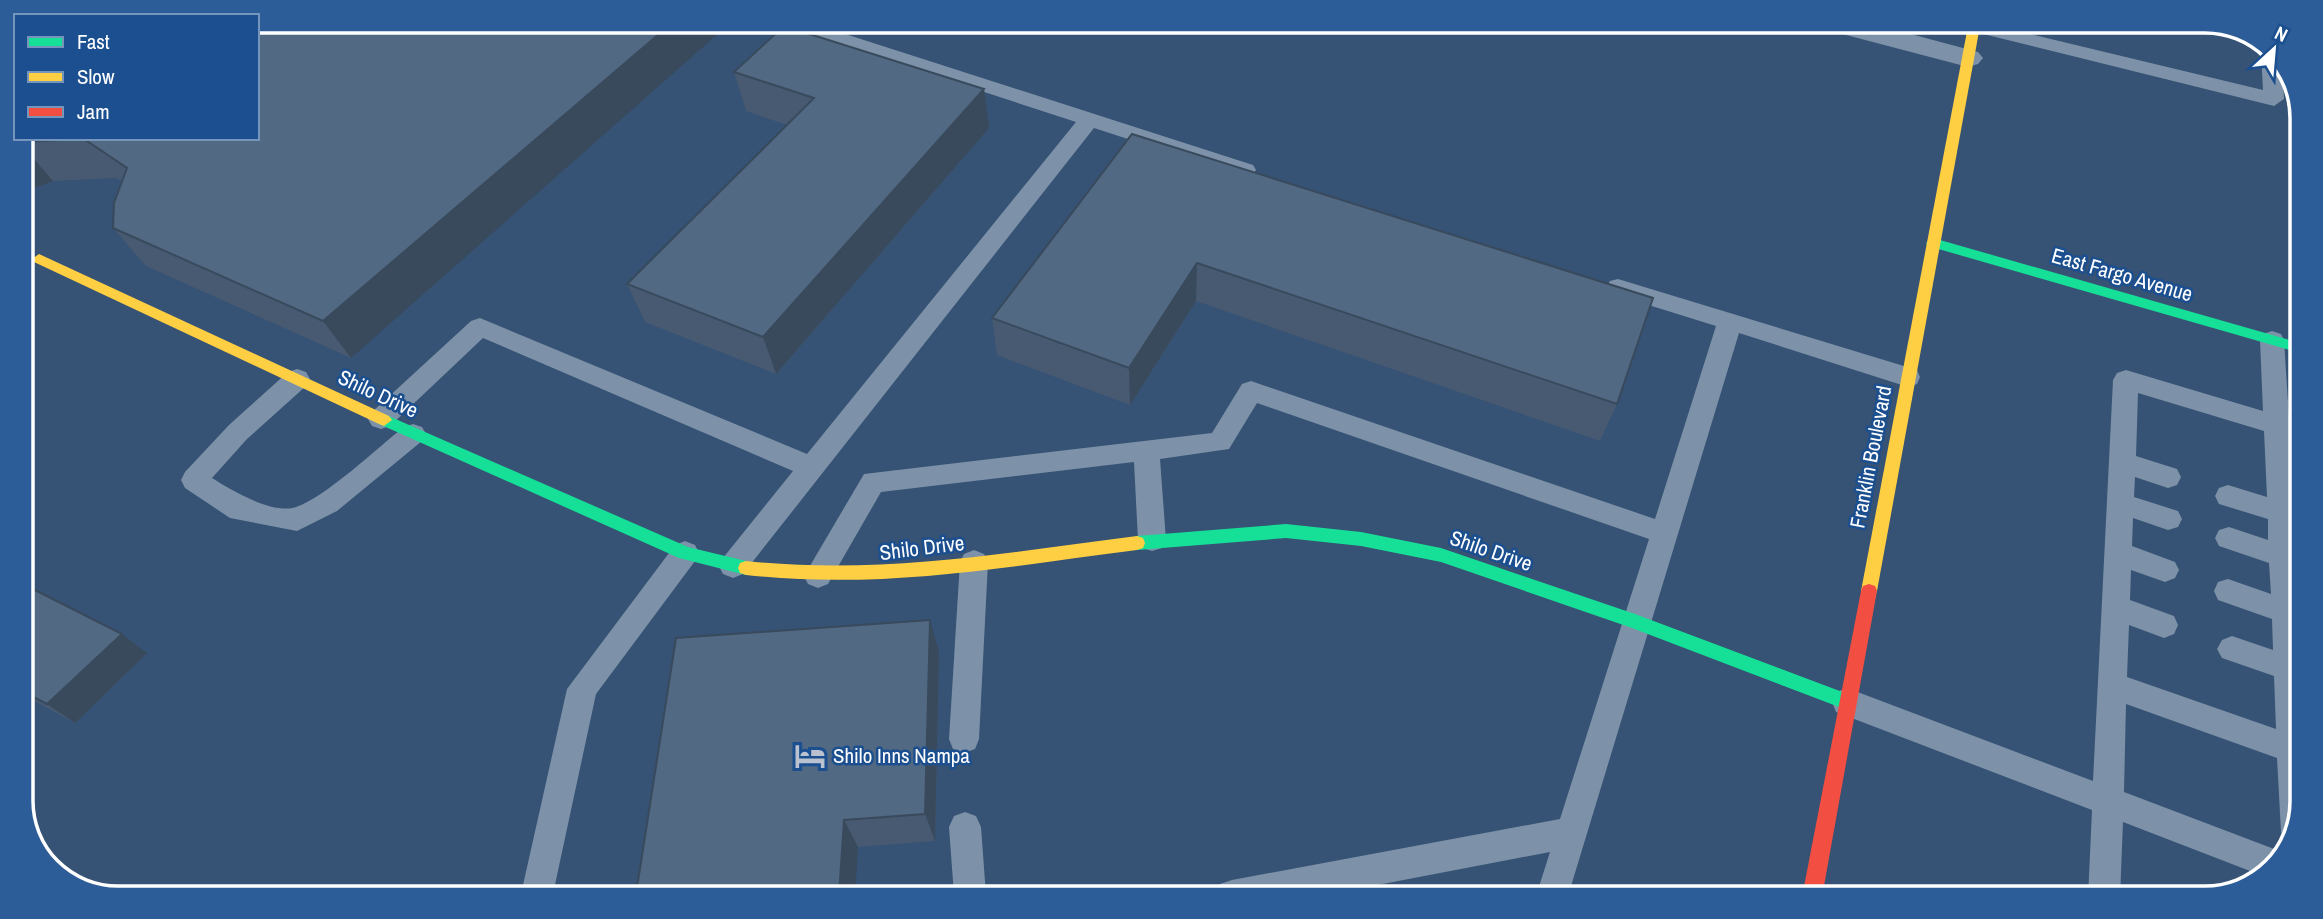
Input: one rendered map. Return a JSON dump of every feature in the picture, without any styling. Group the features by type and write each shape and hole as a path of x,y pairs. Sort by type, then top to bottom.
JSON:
{"street":[{"path":"1871,33 1968,58"},
{"name":"Franklin Boulevard","path":"1814,886 1973,33"},
{"name":"East Fargo Avenue","path":"1933,243 2290,345"},
{"name":"Shilo Drive","path":"33,263 685,553 733,566 818,576 865,576 1152,540 1286,531 1361,539 1441,555 1635,622 1847,702"}],"lane":[{"path":"823,33 1272,179"},
{"path":"2003,33 2274,99 2273,84"},
{"path":"733,566 1090,119"},
{"path":"1602,282 1908,377"},
{"path":"1555,886 1730,322"},
{"path":"381,419 480,327 812,468"},
{"path":"2272,340 2288,428 2280,512 2290,708"},
{"path":"297,379 238,432 194,480 240,510 297,520 327,503 414,434"},
{"path":"2105,886 2126,380 2288,428"},
{"path":"818,576 873,482 1220,442 1251,391 1663,533"},
{"path":"1146,450 1152,540"},
{"path":"2122,462 2168,477"},
{"path":"2228,496 2280,512"},
{"path":"2120,503 2168,519"},
{"path":"2230,538 2283,556"},
{"path":"539,886 582,689 685,553"},
{"path":"2118,553 2165,570"},
{"path":"964,739 974,562"},
{"path":"2228,592 2286,612"},
{"path":"2116,607 2164,625"},
{"path":"2232,649 2288,668"},
{"path":"2112,685 2290,748"},
{"path":"1847,702 2265,861"},
{"path":"965,827 969,886"},
{"path":"1281,886 1573,832"}],"building":[{"path":"259,33 660,33 323,321 113,228 114,203 127,168 85,140 259,140"},
{"path":"776,33 806,33 984,89 763,337 627,284 814,98 734,72"},
{"path":"1132,134 1653,298 1617,404 1197,263 1129,368 992,318"},
{"path":"33,589 122,634 47,704 33,697"},
{"name":"Shilo Inns Nampa","path":"930,620 925,814 844,820 840,886 637,886 676,638"}],"traffic: fast":[{"path":"1933,243 2290,345"},
{"path":"384,420 685,553 746,568"},
{"path":"1137,543 1286,531 1361,539 1441,555 1635,622 1847,702"}],"traffic: slow":[{"path":"1869,591 1973,33"},
{"path":"39,259 384,420"},
{"path":"746,568 843,575 892,573 942,569 1137,543"}],"traffic: jam":[{"path":"1814,886 1869,591"}],"place":[{"name":"Shilo Inns Nampa","path":"810,756"}]}
